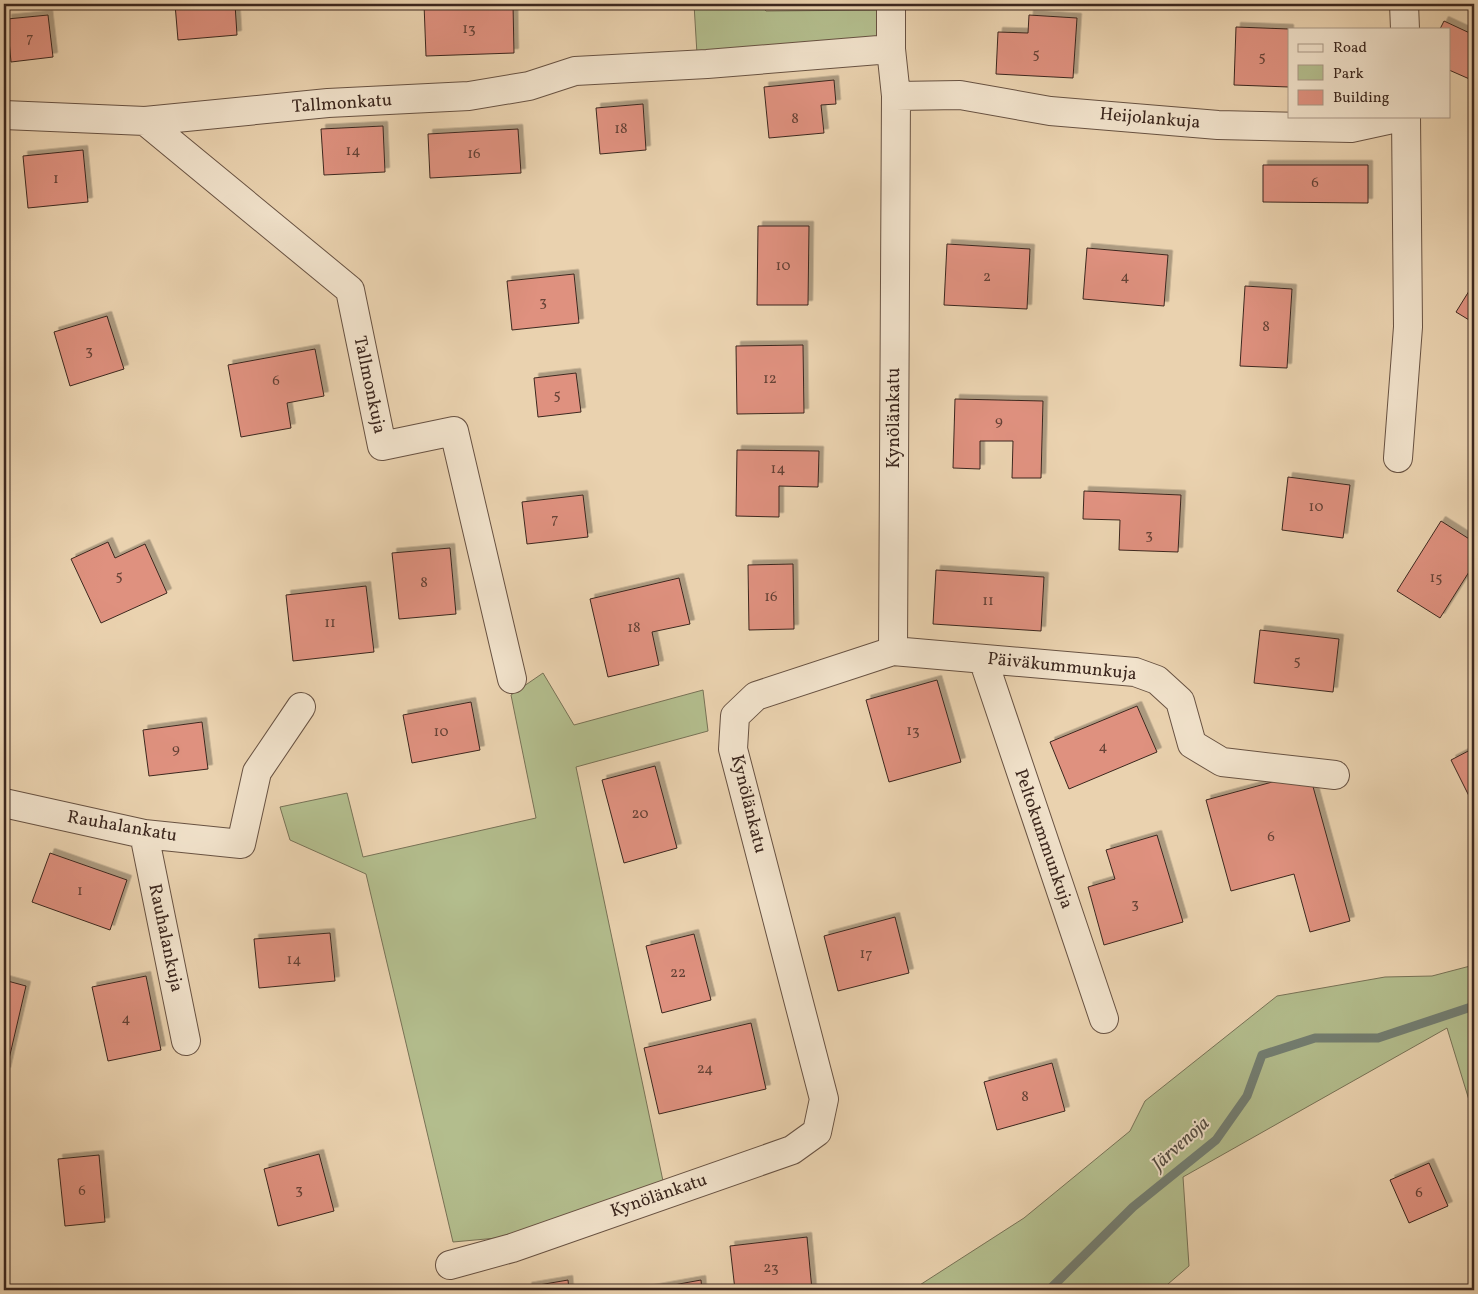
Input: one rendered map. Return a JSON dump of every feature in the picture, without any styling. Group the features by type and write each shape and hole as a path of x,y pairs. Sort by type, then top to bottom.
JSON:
{"street":[{"name":"Kynölänkatu","path":"450,1265 512,1248 792,1150 817,1132 824,1098 733,750 736,716 756,696 893,651 896,96 891,49 892,4"},
{"path":"1404,4 1405,28"},
{"name":"Tallmonkatu","path":"4,115 145,121 328,104 469,96 529,86 575,71 677,66 891,49"},
{"name":"Heijolankuja","path":"896,96 960,95 1050,111 1218,125 1351,128 1397,118"},
{"name":"Heijolankuja","path":"1398,458 1408,326 1406,118"},
{"name":"Tallmonkuja","path":"145,121 350,290 382,446 454,430 512,679"},
{"name":"Päiväkummunkuja","path":"893,651 1135,672 1158,680 1180,701 1192,744 1222,762 1335,775"},
{"name":"Peltokummunkuja","path":"983,659 1104,1019"},
{"name":"Rauhalankatu","path":"4,803 144,834 241,844 257,772 301,707"},
{"name":"Rauhalankuja","path":"144,834 186,1042"}],"green space":[{"path":"694,4 760,4 766,11 881,10 882,43 697,54"},
{"path":"543,673 574,725 703,690 708,731 576,767 663,1181 519,1236 453,1242 366,874 290,840 280,807 347,793 363,857 536,818 511,695"},
{"path":"1474,965 1474,1098 1469,1100 1447,1028 1183,1177 1189,1266 1161,1290 912,1290 1024,1218 1130,1131 1145,1101 1277,996 1385,977 1432,976"}],"building":[{"path":"175,4 235,4 237,35 178,40"},
{"path":"424,4 513,4 514,53 426,56"},
{"path":"48,15 53,57 11,62 7,19"},
{"path":"1029,15 1077,18 1073,78 996,74 998,32 1028,33"},
{"path":"1444,21 1474,35 1474,81 1450,70 1450,28 1440,28"},
{"path":"1236,27 1288,29 1288,87 1234,85"},
{"path":"834,80 836,104 821,105 824,133 769,138 764,87"},
{"path":"643,104 646,150 600,154 596,108"},
{"path":"383,126 385,172 324,175 321,129"},
{"path":"518,129 521,173 430,178 428,134"},
{"path":"83,150 88,202 28,208 23,156"},
{"path":"1263,165 1368,165 1368,203 1263,202"},
{"path":"758,226 809,226 808,305 757,305"},
{"path":"947,244 1030,249 1027,309 944,305"},
{"path":"1087,248 1168,255 1164,306 1083,299"},
{"path":"574,274 579,323 512,330 507,281"},
{"path":"1474,283 1474,323 1456,312"},
{"path":"1245,286 1292,289 1287,368 1240,366"},
{"path":"107,316 124,369 70,386 54,332"},
{"path":"803,345 804,413 737,414 736,346"},
{"path":"315,349 324,396 287,403 291,428 241,437 228,365"},
{"path":"576,373 581,412 538,417 534,378"},
{"path":"955,399 1043,401 1041,478 1012,478 1013,441 980,441 980,469 953,468"},
{"path":"737,450 819,451 818,487 779,486 779,517 736,516"},
{"path":"1288,477 1350,485 1343,538 1282,530"},
{"path":"1084,491 1181,495 1178,552 1119,550 1120,520 1083,519"},
{"path":"583,495 588,537 527,544 522,502"},
{"path":"1441,521 1474,542 1474,564 1440,618 1397,591"},
{"path":"108,542 115,558 145,544 167,593 101,623 71,559"},
{"path":"450,548 456,614 399,619 392,553"},
{"path":"793,564 794,629 749,630 748,565"},
{"path":"936,570 1044,577 1041,631 933,624"},
{"path":"679,578 690,624 652,632 659,665 608,677 590,599"},
{"path":"366,586 374,652 293,661 286,595"},
{"path":"1260,630 1339,639 1333,692 1254,683"},
{"path":"937,680 961,762 889,782 866,700"},
{"path":"471,702 480,750 412,763 403,715"},
{"path":"1137,706 1157,752 1069,789 1050,742"},
{"path":"202,722 208,769 149,776 143,730"},
{"path":"1474,748 1474,803 1473,804 1451,760"},
{"path":"655,766 677,848 624,863 602,780"},
{"path":"1309,772 1350,921 1310,932 1294,874 1231,891 1206,800"},
{"path":"1157,835 1183,922 1104,945 1088,887 1115,879 1106,850"},
{"path":"50,853 127,880 110,930 32,902"},
{"path":"895,917 909,973 838,991 824,936"},
{"path":"330,933 335,981 259,988 254,939"},
{"path":"694,934 711,1000 662,1013 646,946"},
{"path":"146,976 161,1050 108,1061 92,987"},
{"path":"4,980 26,986 6,1072 4,1071"},
{"path":"751,1023 766,1089 659,1114 644,1048"},
{"path":"1052,1063 1065,1111 997,1130 984,1082"},
{"path":"319,1154 334,1211 278,1226 264,1169"},
{"path":"99,1155 105,1222 65,1226 58,1159"},
{"path":"1429,1163 1448,1206 1409,1223 1390,1180"},
{"path":"807,1237 812,1290 735,1290 730,1246"},
{"path":"568,1280 569,1290 528,1290 527,1287"},
{"path":"701,1280 702,1290 646,1290"}],"waterway":[{"name":"Järvenoja","path":"1049,1290 1133,1207 1216,1140 1247,1096 1262,1055 1315,1038 1378,1038 1474,1006"}]}
